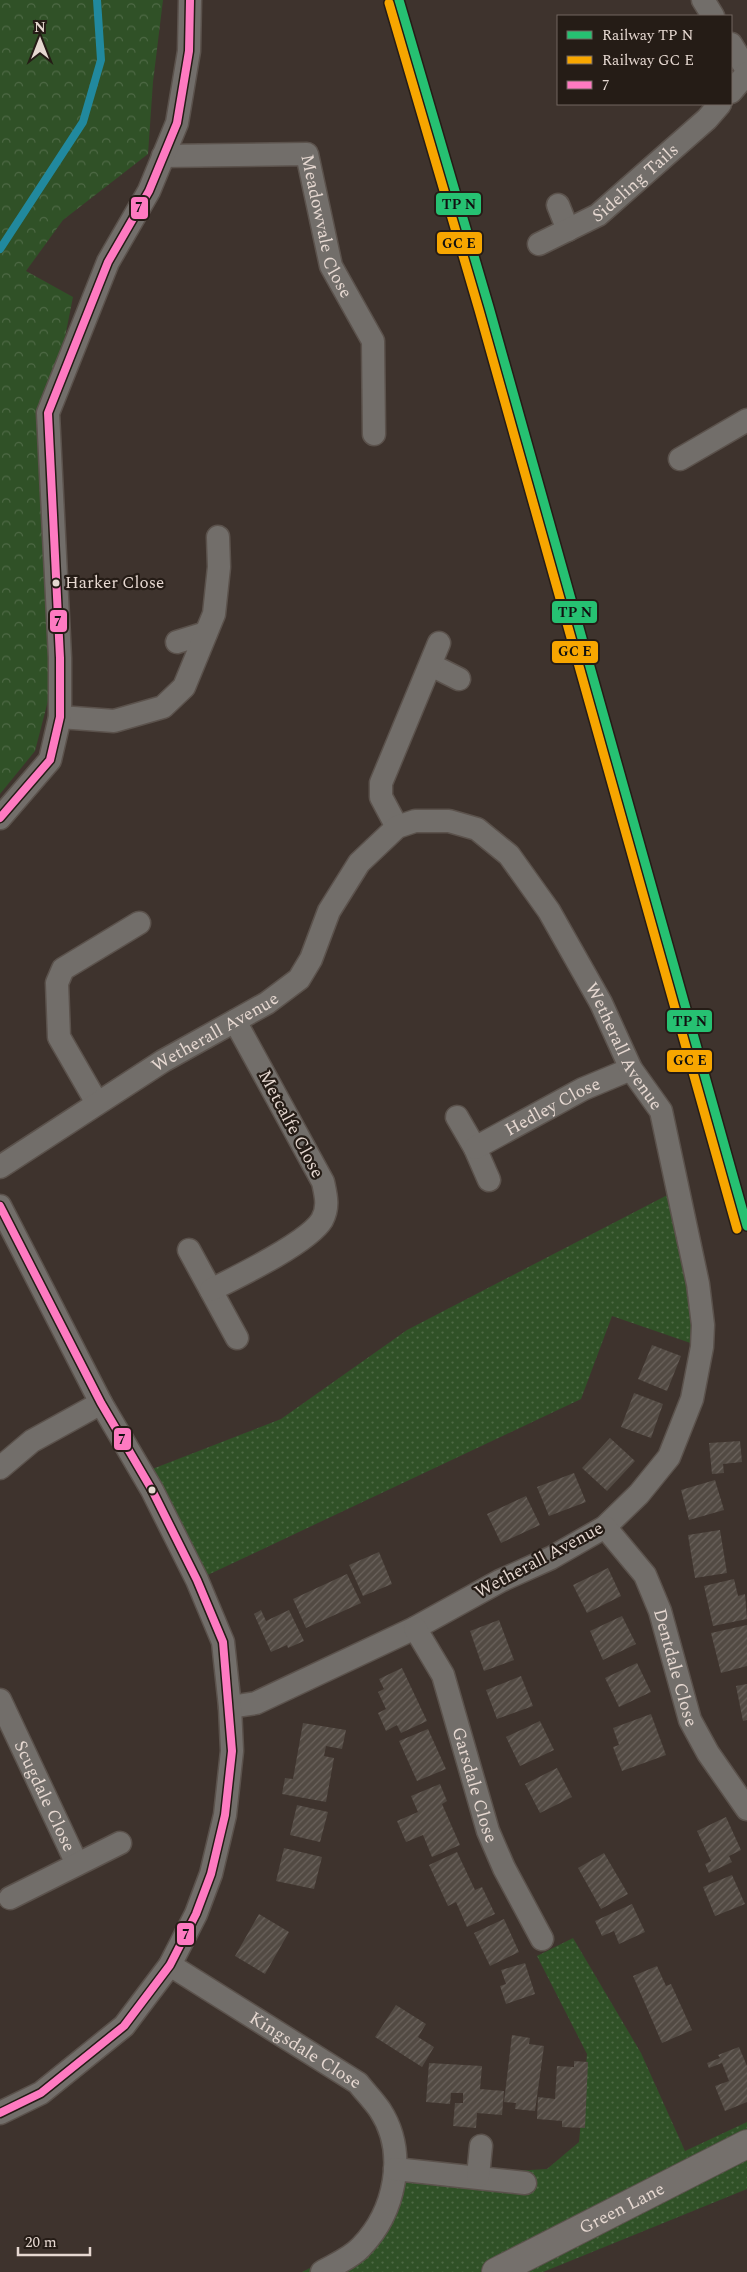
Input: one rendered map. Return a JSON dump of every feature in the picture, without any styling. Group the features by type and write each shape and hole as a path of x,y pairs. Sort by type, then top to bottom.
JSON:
{"main road":[{"name":"Green Lane","path":"496,2272 747,2144"}],"street":[{"path":"0,818 50,760 60,718 60,658 48,413 108,262 149,191 176,123 189,51 190,0"},
{"path":"703,0 713,15"},
{"path":"732,46 747,72 732,91"},
{"name":"Sideling Tails","path":"539,244 598,215 707,119 719,105"},
{"name":"Meadowvale Close","path":"162,156 307,154 331,266 373,342 374,434"},
{"path":"558,205 568,230"},
{"path":"680,459 747,420"},
{"path":"60,718 114,721 163,707 184,688 214,614 219,567 218,537"},
{"path":"176,642 206,633"},
{"path":"397,827 381,797 381,783 439,643"},
{"path":"431,665 459,679"},
{"name":"Wetherall Avenue","path":"0,1167 163,1061 267,1003 299,979 311,959 329,911 359,863 397,827 415,821 449,821 477,829 509,855 549,911 602,1003 631,1069 661,1111 698,1284 702,1332 692,1399 669,1458 639,1494 605,1527 551,1558 500,1581 415,1628 256,1703 230,1707"},
{"path":"97,1103 59,1037 57,983 63,969 139,923"},
{"name":"Metcalfe Close","path":"211,1290 271,1258 301,1238 321,1220 327,1202 323,1182 235,1021"},
{"name":"Hedley Close","path":"475,1148 583,1089 631,1069"},
{"path":"457,1117 475,1148 489,1180"},
{"path":"0,1206 100,1403 152,1490 197,1580 223,1642 230,1707 232,1751 225,1815 211,1874 196,1914 170,1965 124,2026 41,2093 0,2112"},
{"path":"189,1250 237,1338"},
{"path":"0,1468 32,1441 100,1403"},
{"name":"Dentdale Close","path":"605,1527 645,1575 660,1611 690,1720 708,1753 747,1809"},
{"name":"Garsdale Close","path":"415,1628 443,1675 488,1831 504,1868 542,1939"},
{"name":"Scugdale Close","path":"0,1700 78,1864"},
{"name":"Scugdale Close","path":"10,1898 120,1844"},
{"name":"Kingsdale Close","path":"170,1965 358,2083 380,2111 394,2143 395,2170 390,2201 379,2226 360,2249 322,2272"},
{"path":"478,2176 481,2146"},
{"path":"395,2170 478,2176 525,2183"}],"green space":[{"path":"0,0 163,0 153,82 148,154 63,220 26,271 73,297 53,397 50,693 35,751 0,794"},
{"path":"677,1190 702,1347 612,1316 581,1399 197,1580 142,1473 281,1419 407,1330"},
{"path":"573,1938 641,2053 685,2151 747,2122 747,2189 543,2272 302,2272 342,2252 404,2177 547,2169 579,2142 587,2054 537,1956"}],"building":[{"path":"652,1345 681,1356 667,1391 638,1379"},
{"path":"634,1393 663,1404 651,1438 621,1427"},
{"path":"610,1438 635,1461 607,1491 582,1468"},
{"path":"740,1441 742,1462 723,1464 724,1473 712,1474 709,1443"},
{"path":"574,1473 586,1502 549,1516 537,1487"},
{"path":"715,1480 724,1510 689,1520 681,1490"},
{"path":"526,1496 540,1525 501,1543 487,1514"},
{"path":"720,1530 727,1573 695,1578 688,1535"},
{"path":"379,1552 392,1584 363,1596 349,1565"},
{"path":"608,1568 621,1596 587,1613 573,1585"},
{"path":"347,1574 361,1603 306,1628 293,1599"},
{"path":"734,1579 738,1596 745,1594 747,1619 713,1626 704,1586"},
{"path":"261,1610 266,1621 289,1610 304,1641 288,1648 287,1645 271,1652 254,1614"},
{"path":"622,1616 636,1644 603,1660 590,1631"},
{"path":"499,1620 514,1660 484,1671 470,1631"},
{"path":"747,1625 747,1666 721,1673 711,1633"},
{"path":"637,1663 651,1692 619,1707 605,1678"},
{"path":"402,1668 427,1721 401,1733 397,1725 386,1731 378,1713 386,1709 378,1692 384,1689 379,1679"},
{"path":"521,1676 533,1706 497,1719 486,1690"},
{"path":"747,1684 747,1720 743,1721 736,1686"},
{"path":"651,1714 666,1755 622,1771 613,1747 619,1745 613,1728"},
{"path":"540,1721 554,1750 520,1766 506,1737"},
{"path":"303,1723 346,1730 342,1749 326,1746 324,1756 334,1758 326,1802 282,1794 285,1778 293,1779"},
{"path":"428,1729 446,1769 417,1781 399,1741"},
{"path":"557,1768 572,1797 540,1813 525,1784"},
{"path":"440,1784 447,1801 442,1804 460,1845 432,1857 423,1835 406,1842 397,1821 418,1812 411,1796"},
{"path":"297,1805 328,1812 320,1842 290,1835"},
{"path":"726,1817 741,1850 729,1856 732,1862 709,1873 705,1864 711,1861 697,1831"},
{"path":"284,1848 322,1857 314,1889 276,1881"},
{"path":"457,1852 475,1890 482,1887 495,1914 467,1927 456,1902 448,1906 429,1865"},
{"path":"604,1853 628,1894 601,1909 578,1868"},
{"path":"732,1875 745,1904 715,1916 703,1887"},
{"path":"632,1904 645,1932 619,1944 614,1931 602,1936 595,1921"},
{"path":"259,1914 289,1932 265,1974 235,1956"},
{"path":"504,1919 519,1952 490,1966 474,1933"},
{"path":"525,1963 535,1994 506,2004 500,1986 506,1984 501,1970"},
{"path":"657,1966 666,1986 671,1984 692,2030 662,2043 633,1976"},
{"path":"396,2005 426,2024 418,2037 434,2047 422,2067 375,2037"},
{"path":"512,2035 530,2038 529,2044 544,2046 535,2111 515,2109 516,2103 504,2102"},
{"path":"739,2047 747,2066 747,2102 725,2111 715,2086 729,2081 722,2063 709,2068 707,2063 720,2058 718,2055"},
{"path":"574,2061 588,2062 585,2128 562,2127 562,2121 537,2119 538,2097 555,2099 557,2066 574,2067"},
{"path":"429,2063 482,2066 480,2089 504,2091 502,2115 477,2113 476,2128 453,2126 455,2103 463,2103 463,2093 451,2093 450,2104 426,2102"}],"waterway":[{"path":"0,249 83,122 101,60 97,0"}],"transit line":[{"name":"7","path":"0,818 50,760 60,717 60,658 48,413 108,262 149,191 177,123 189,51 190,0"},
{"path":"399,0 489,307 747,1226"},
{"path":"389,3 479,310 737,1229"},
{"name":"7","path":"0,1206 101,1403 152,1490 197,1580 223,1642 232,1751 225,1815 211,1874 196,1914 170,1965 124,2026 41,2093 0,2113"}],"place":[{"name":"Harker Close","path":"56,583"}]}
